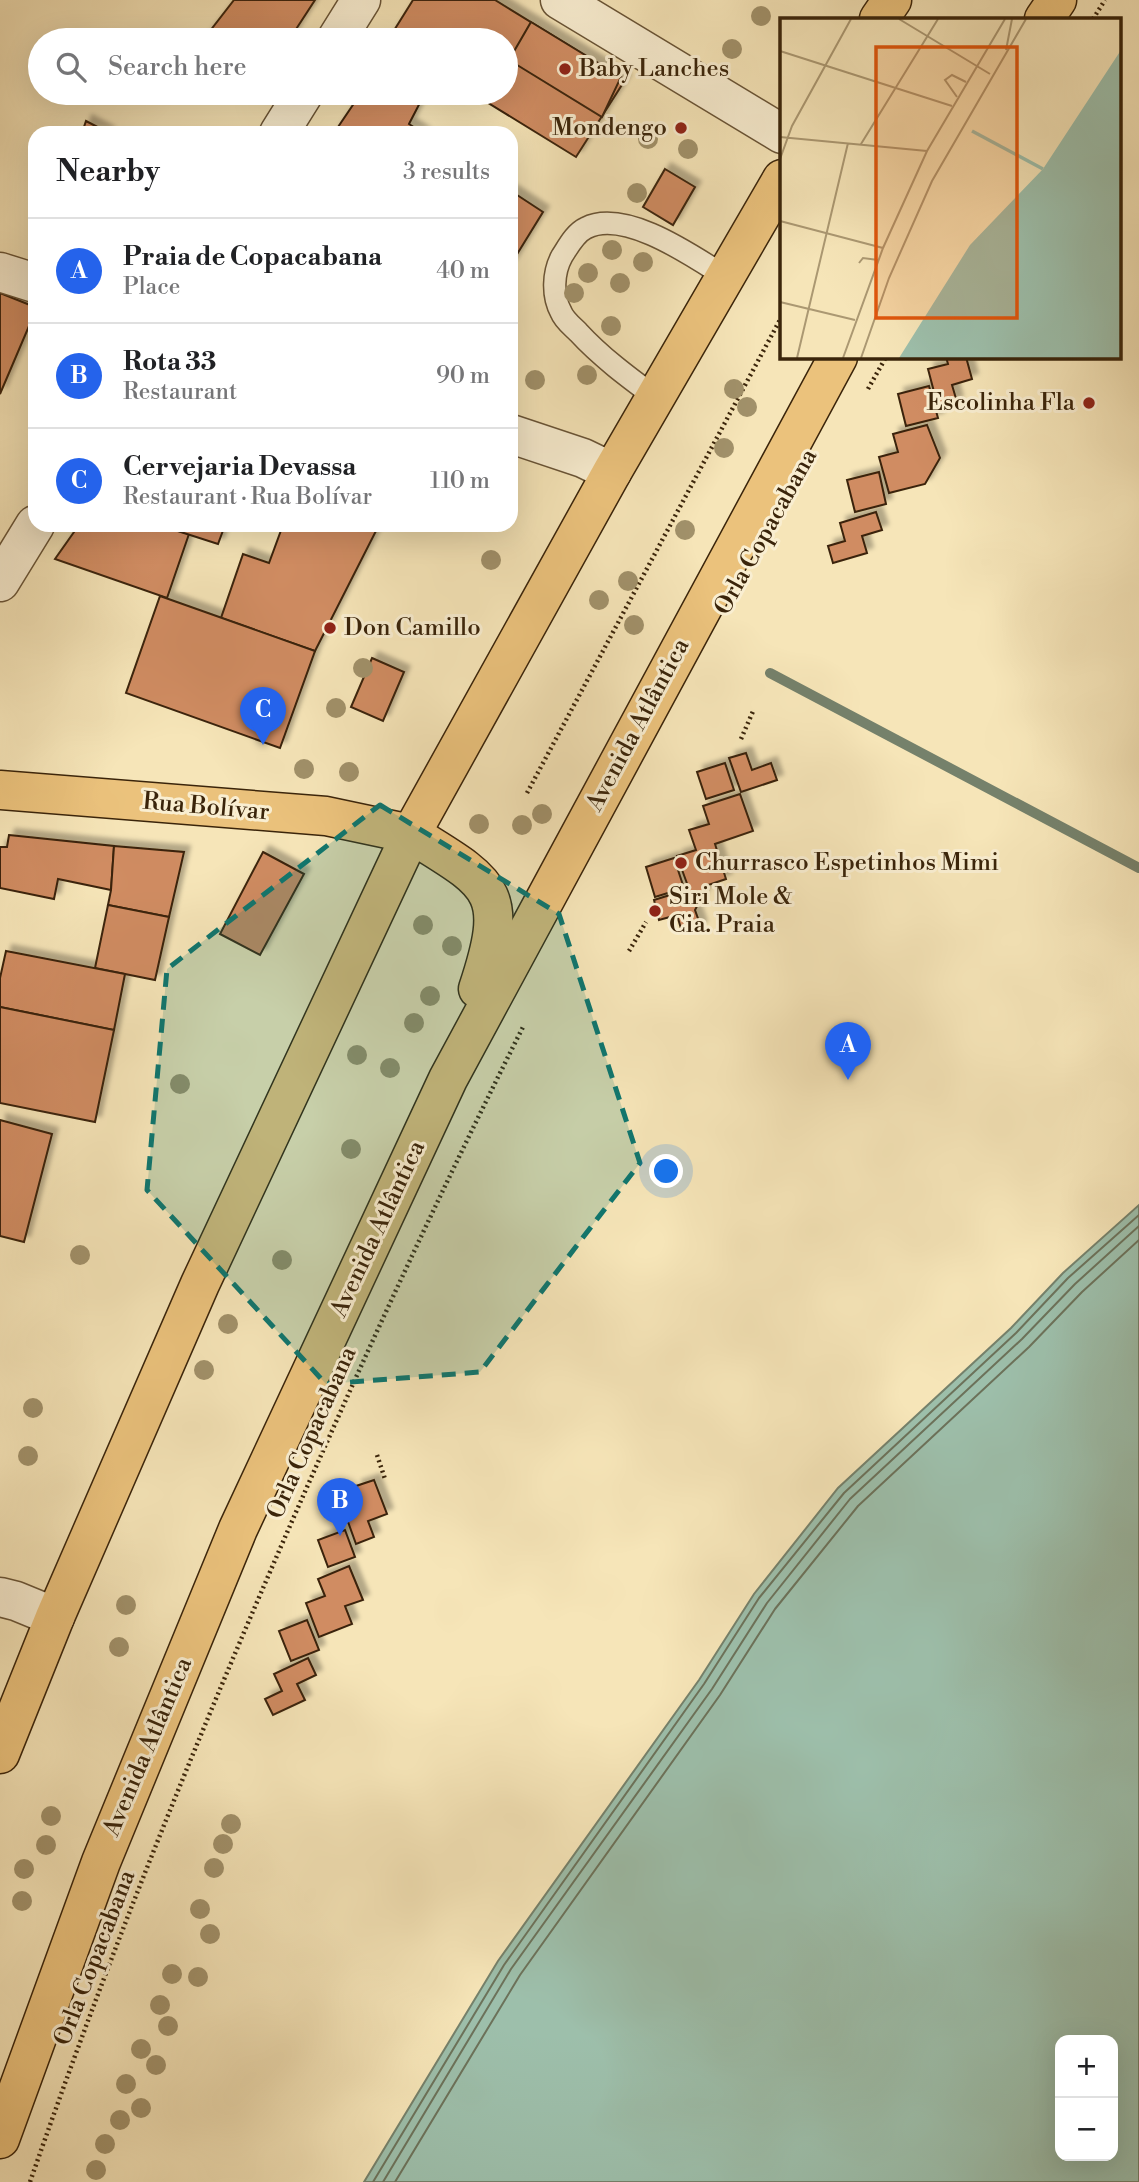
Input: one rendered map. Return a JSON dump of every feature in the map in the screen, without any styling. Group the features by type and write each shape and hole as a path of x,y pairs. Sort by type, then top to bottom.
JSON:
{"main road":[{"path":"880,18 892,0"},
{"path":"1045,18 1057,0"},
{"path":"0,1754 8,1713 55,1617 256,1162 411,834 612,472 780,182"},
{"name":"Avenida Atlântica","path":"0,2139 101,1862 238,1529 448,1079 837,359"},
{"name":"Rua Bolívar","path":"0,790 326,816 411,834"},
{"path":"411,834 478,878 489,892 493,905 494,931 485,969 448,1079"}],"street":[{"path":"344,28 361,0"},
{"path":"560,0 780,133"},
{"path":"283,126 296,105"},
{"path":"0,272 28,281"},
{"path":"518,436 583,458 612,472"},
{"path":"0,582 31,532"},
{"path":"0,1597 55,1617"}],"lane":[{"path":"1044,18 1046,0"},
{"path":"655,397 599,355 561,314 555,297 556,266 573,239 586,228 608,223 622,224 671,244 726,277"}],"path":[{"path":"1094,18 1105,0"},
{"path":"527,793 780,320"},
{"path":"865,393 885,359"},
{"path":"741,739 754,709"},
{"path":"629,951 646,922"},
{"name":"Orla Copacabana","path":"30,2182 114,1951 216,1697 329,1437 427,1222 529,1016"},
{"path":"377,1455 385,1479"}],"highlighted area":[{"path":"380,805 559,914 640,1163 480,1372 326,1384 147,1190 167,969"}],"water":[{"path":"1139,1205 1139,2182 364,2182 498,1961 699,1680 754,1594 838,1488 1011,1328 1063,1273"}],"building":[{"path":"234,0 315,0 297,28 212,28"},
{"path":"413,0 495,0 625,80 576,157 492,105 518,105 518,28 396,28"},
{"name":"Baby Lanches","path":"531,22 621,77 602,117 518,66 518,44"},
{"path":"353,105 419,105 409,124 412,126 339,126"},
{"path":"665,169 695,187 673,225 643,207"},
{"path":"518,196 543,212 518,253"},
{"path":"0,293 28,304 28,328 0,394"},
{"path":"947,359 967,359 972,379 952,385 957,402 938,407 928,369 948,364"},
{"path":"929,386 938,418 906,426 898,394"},
{"path":"927,425 940,458 925,484 889,493 879,457 898,452 893,434"},
{"path":"879,472 886,504 855,512 847,480"},
{"path":"876,512 882,530 862,536 867,553 833,563 828,546 845,541 840,523"},
{"path":"74,532 189,534 167,598 55,559"},
{"path":"181,532 222,532 218,544"},
{"path":"280,532 375,532 315,651 221,618 243,554 269,563"},
{"path":"160,596 315,651 280,748 126,693"},
{"path":"372,658 404,672 383,721 351,707"},
{"path":"746,753 752,770 771,763 777,780 741,792 729,758"},
{"path":"725,763 734,790 706,799 697,772"},
{"path":"740,794 753,831 715,844 726,879 708,885 695,910 701,927 682,932 677,915 659,920 654,900 689,889 677,856 696,850 689,830 709,824 703,806"},
{"path":"9,835 114,846 111,890 58,879 54,899 0,888 0,847 7,847"},
{"path":"114,846 184,852 169,917 108,905"},
{"path":"263,852 304,874 260,955 220,934"},
{"path":"674,858 684,888 655,897 646,867"},
{"path":"108,905 169,917 155,980 95,968"},
{"path":"6,951 125,974 114,1030 0,1007 0,978"},
{"path":"0,1007 114,1030 95,1122 0,1103"},
{"path":"0,1120 52,1134 24,1242 0,1236"},
{"path":"374,1480 387,1514 368,1521 374,1537 356,1544 343,1508 361,1501 356,1486"},
{"path":"345,1530 355,1557 328,1567 318,1540"},
{"path":"349,1566 363,1600 345,1606 352,1624 319,1637 306,1603 325,1596 318,1579"},
{"path":"307,1620 319,1650 291,1661 279,1631"},
{"path":"308,1658 316,1675 297,1684 305,1700 273,1715 265,1699 282,1691 274,1674"}],"waterway":[{"path":"770,673 1139,868"}],"place":[{"name":"Baby Lanches","path":"565,69"},
{"name":"Mondengo","path":"681,128"},
{"name":"Escolinha Fla","path":"1089,403"},
{"name":"Don Camillo","path":"330,628"},
{"name":"Cervejaria Devassa","path":"263,745"},
{"name":"Churrasco Espetinhos Mimi","path":"681,863"},
{"name":"Siri Mole & Cia. Praia","path":"655,911"},
{"name":"Praia de Copacabana","path":"848,1080"},
{"name":"Rota 33","path":"340,1536"}]}
